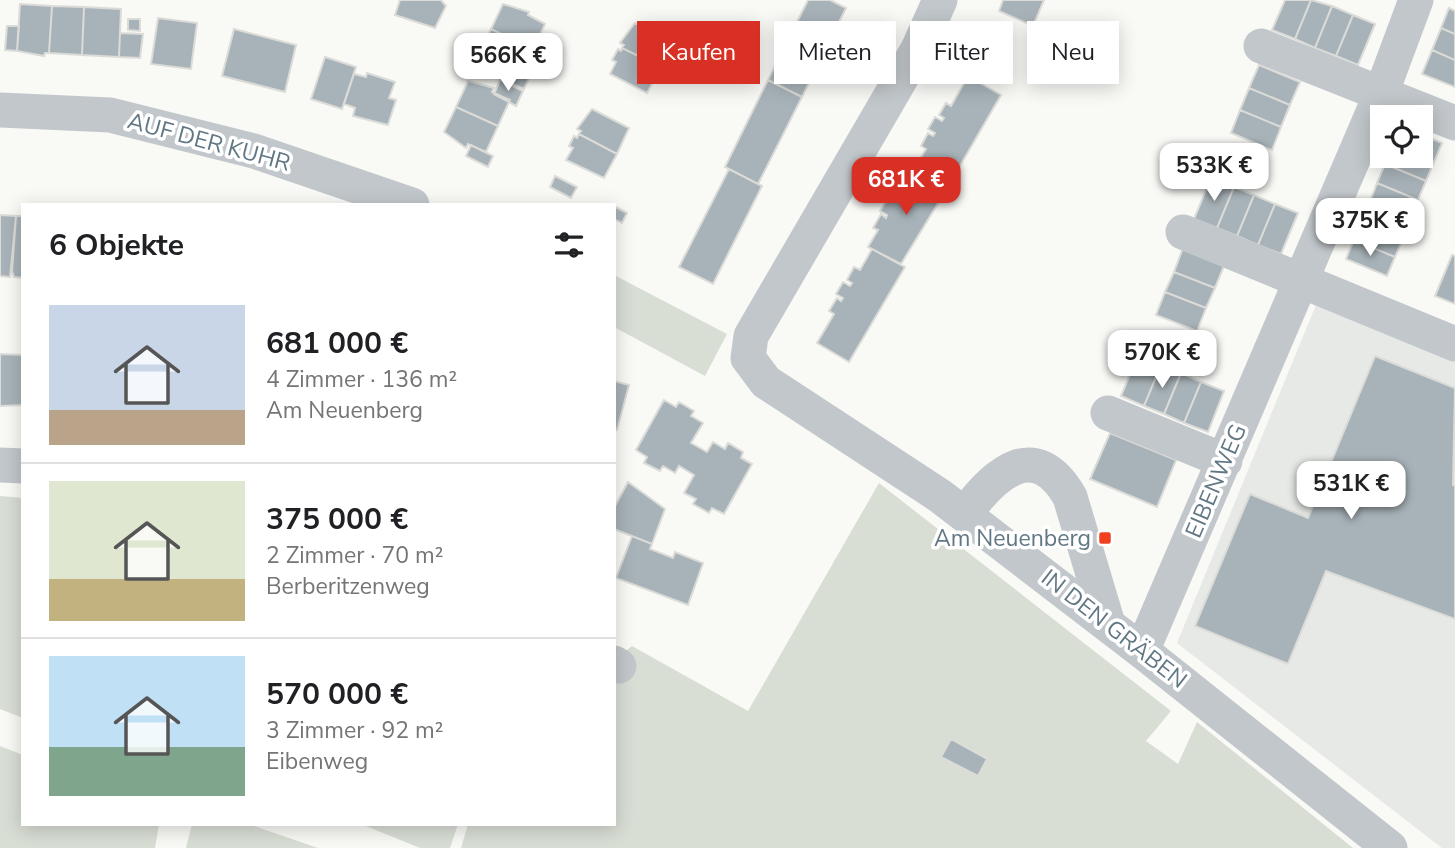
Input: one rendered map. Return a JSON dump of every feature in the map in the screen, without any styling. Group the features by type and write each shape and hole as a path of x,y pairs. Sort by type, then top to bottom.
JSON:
{"street":[{"name":"IN DEN GRÄBEN","path":"940,0 918,49 751,336 748,358 766,382 965,514 1390,848"},
{"name":"EIBENWEG","path":"1142,651 1381,94 1416,0"},
{"path":"1261,46 1455,123"},
{"name":"AUF DER KUHR","path":"0,110 110,116 254,151 405,203"},
{"path":"1183,232 1455,344"},
{"path":"1108,412 1225,461"},
{"path":"0,465 21,466"},
{"path":"965,514 988,483 1008,469 1043,469 1060,480 1070,497 1108,624"}],"shaded area":[{"path":"616,276 727,334 705,376 616,328"},
{"path":"1316,305 1455,360 1455,848 1442,848 1177,643"},
{"path":"879,483 1171,711 1146,741 1178,764 1197,722 1353,848 461,848 467,826 616,826 616,659 632,646 748,711","holes":["952,739 987,758 978,776 942,757"]},
{"path":"0,496 21,498 21,717 0,709"},
{"path":"0,746 21,754 21,826 159,826 155,848 0,848"},
{"path":"192,826 254,826 318,848 186,848"},
{"path":"366,826 457,826 450,848 420,848"}],"building":[{"path":"400,0 441,0 446,6 435,28 395,15"},
{"path":"808,0 830,0 846,8 840,21 798,21"},
{"path":"1003,0 1044,0 1035,21 1027,21 1027,23 999,11"},
{"path":"1285,0 1311,0 1295,39 1272,30"},
{"path":"1311,0 1332,6 1315,48 1295,39"},
{"path":"20,4 52,6 49,53 44,56 17,51"},
{"path":"503,4 529,12 528,15 545,24 533,49 491,29"},
{"path":"52,6 84,7 82,55 49,53"},
{"path":"1332,6 1353,15 1336,56 1315,48"},
{"path":"84,7 121,9 119,57 82,55"},
{"path":"1449,8 1455,11 1455,34 1441,28"},
{"path":"1353,15 1375,24 1358,65 1336,56"},
{"path":"158,18 197,23 191,69 151,64"},
{"path":"128,19 140,19 140,31 128,30"},
{"path":"635,23 637,24 637,55 622,48 624,45 620,43"},
{"path":"7,26 19,26 17,51 5,50"},
{"path":"1441,28 1455,34 1455,60 1432,50"},
{"path":"234,29 296,45 285,92 222,76"},
{"path":"491,29 533,49 521,75 489,65 491,61 479,55"},
{"path":"120,33 143,34 140,58 119,57"},
{"path":"622,48 637,55 637,84 652,84 647,93 610,74 616,62 612,60 618,49 621,51"},
{"path":"1432,50 1455,60 1455,87 1422,74"},
{"path":"325,57 356,67 342,109 311,99"},
{"path":"1259,65 1300,82 1290,105 1249,88"},
{"path":"507,68 529,78 524,89 502,79"},
{"path":"774,68 774,83 768,80"},
{"path":"367,73 395,82 389,98 396,100 388,125 353,116 355,108 344,104 354,74 366,77"},
{"path":"500,80 523,91 516,106 494,94"},
{"path":"768,80 802,97 758,184 725,167"},
{"path":"468,81 494,88 492,92 510,100 498,126 456,107"},
{"path":"776,84 808,84 802,97"},
{"path":"963,84 982,84 1001,95 946,190 913,171 926,149 921,146 928,133 933,136 935,133 928,129 935,117 942,121 944,118 939,115 946,103 951,106"},
{"path":"1249,88 1290,105 1281,127 1240,110"},
{"path":"456,107 498,126 486,152 468,144 466,148 444,132"},
{"path":"592,109 629,128 617,154 579,134 581,131 577,129"},
{"path":"1240,110 1281,127 1272,150 1231,133"},
{"path":"579,134 617,154 604,178 566,160 573,148 569,146 574,136 577,138"},
{"path":"1433,139 1442,143 1433,162"},
{"path":"471,145 493,156 488,167 466,156"},
{"path":"1383,168 1395,168 1426,181 1418,200 1377,183"},
{"path":"1395,168 1431,168 1426,181"},
{"path":"729,169 762,186 713,284 679,267"},
{"path":"913,171 946,190 901,264 868,247 878,230 873,228 881,214 886,218 887,215 880,211 888,198 894,202 896,200 891,197 899,184 904,187"},
{"path":"555,176 577,187 571,198 550,187"},
{"path":"1211,178 1234,187 1217,228 1194,219"},
{"path":"1377,183 1418,200 1410,219 1370,202"},
{"path":"1234,187 1254,195 1237,236 1217,228"},
{"path":"1254,195 1275,204 1258,245 1237,236"},
{"path":"1370,202 1410,219 1403,238 1362,221"},
{"path":"1275,204 1298,213 1281,254 1258,245"},
{"path":"616,207 627,213 622,223 616,220"},
{"path":"0,215 16,216 10,277 0,276"},
{"path":"16,216 21,216 21,278 14,277 12,271"},
{"path":"1362,221 1403,238 1395,257 1354,240"},
{"path":"1354,240 1395,257 1387,276 1346,259"},
{"path":"1183,248 1224,266 1215,288 1174,272"},
{"path":"872,249 905,267 849,362 817,343 834,314 829,311 837,298 841,301 843,298 836,294 843,282 850,286 852,283 847,280 854,267 860,270"},
{"path":"1452,255 1455,256 1455,304 1435,296"},
{"path":"1174,272 1215,288 1206,308 1165,292"},
{"path":"1165,292 1206,308 1197,331 1156,315"},
{"path":"0,354 21,355 21,405 0,406"},
{"path":"1138,355 1161,365 1144,406 1121,396"},
{"path":"1375,356 1455,388 1455,619 1326,571 1288,664 1195,626 1250,494 1308,518"},
{"path":"1161,365 1181,373 1164,414 1144,406"},
{"path":"1181,373 1201,382 1184,423 1164,414"},
{"path":"616,382 629,385 616,430"},
{"path":"1201,382 1224,391 1208,432 1184,423"},
{"path":"664,400 676,407 679,402 694,411 691,416 703,423 691,443 707,452 713,442 725,449 728,443 743,452 741,458 752,464 724,514 712,508 709,513 693,504 696,499 684,493 694,475 679,466 675,473 663,466 660,471 644,463 647,457 636,450"},
{"path":"1110,433 1176,460 1157,507 1090,479"},
{"path":"628,482 665,509 652,544 616,530 616,504"},
{"path":"632,536 652,544 650,549 673,558 675,552 703,563 688,605 616,578"},
{"path":"951,739 987,759 978,776 941,757"}],"place":[{"name":"Am Neuenberg","path":"1105,538"}]}
